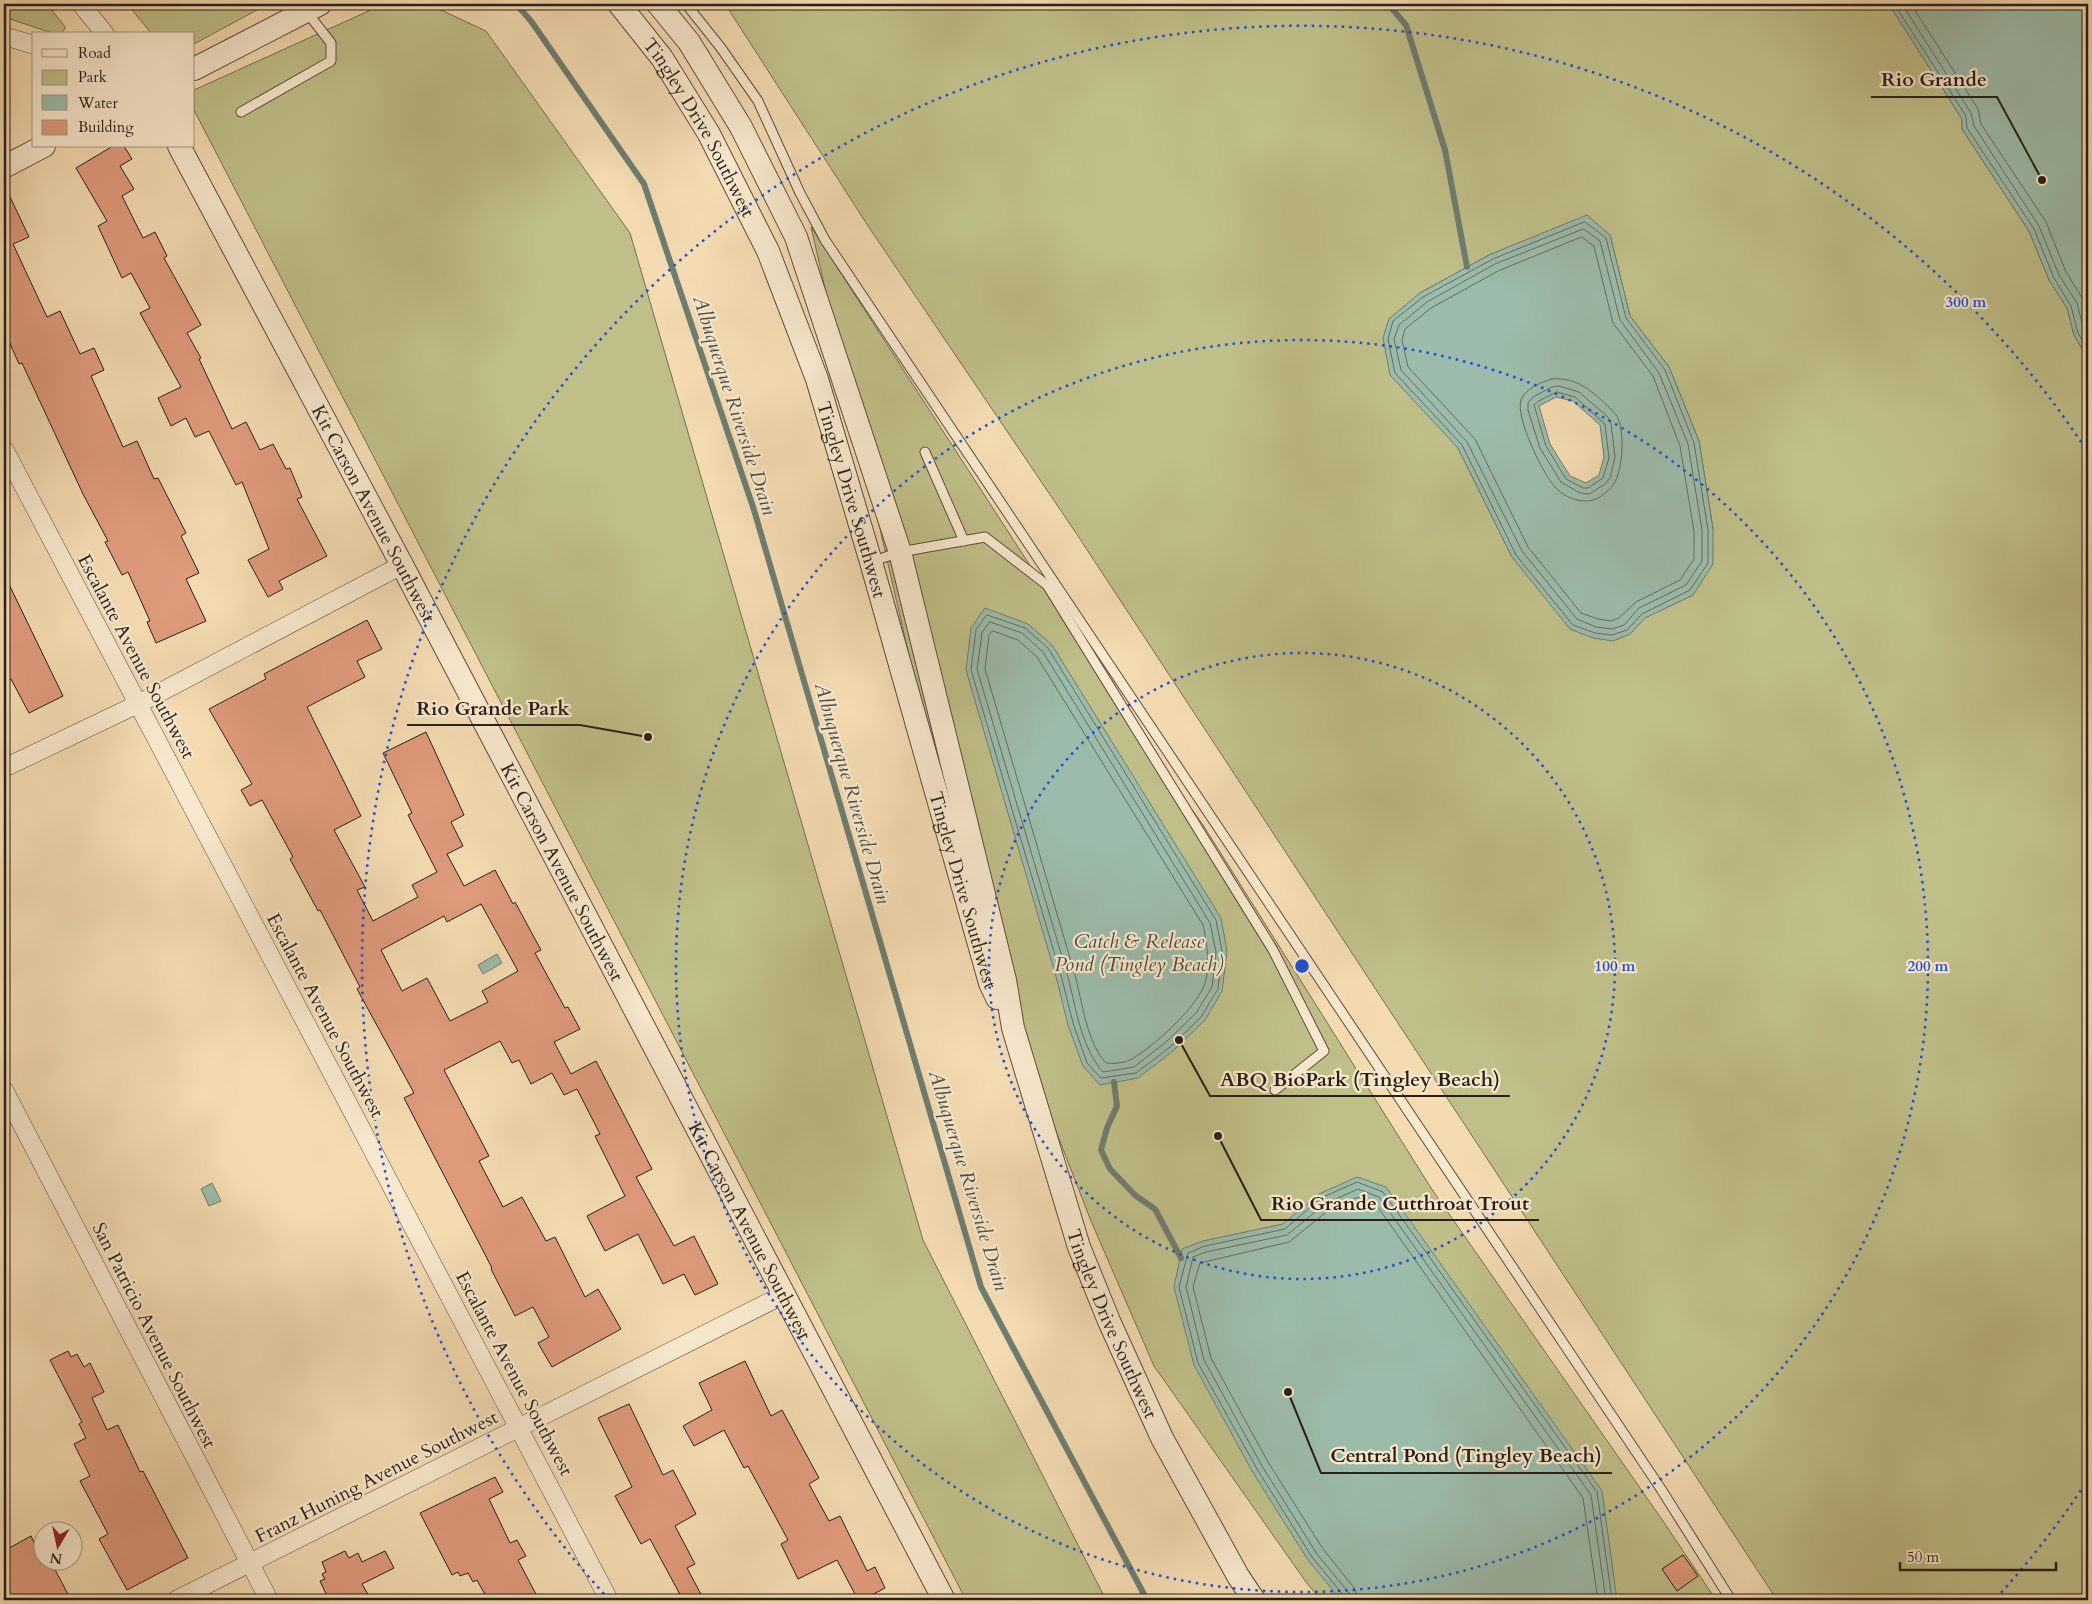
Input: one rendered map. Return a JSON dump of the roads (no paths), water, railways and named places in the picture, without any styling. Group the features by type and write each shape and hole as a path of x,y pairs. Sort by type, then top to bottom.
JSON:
{"street":[{"path":"81,4 103,32"},
{"name":"Tingley Drive Southwest","path":"619,4 662,58 709,134 768,251 817,379 871,562 990,983 1012,1028"},
{"name":"Tingley Drive Southwest","path":"658,4 689,42 741,127 796,237 900,552 1005,980 1012,1028 1079,1247 1109,1321 1162,1438 1238,1576 1254,1600"},
{"path":"195,68 313,7"},
{"path":"4,36 32,44"},
{"path":"4,167 40,148"},
{"name":"Kit Carson Avenue Southwest","path":"180,148 402,565 944,1600"},
{"name":"Escalante Avenue Southwest","path":"4,449 609,1600"},
{"path":"4,768 138,704 402,565"},
{"name":"San Patricio Avenue Southwest","path":"4,1090 269,1600"},
{"name":"Franz Huning Avenue Southwest","path":"176,1600 783,1294"}],"lane":[{"path":"686,4 721,48 758,101 800,193 825,240 1660,1489 1731,1600"},
{"path":"241,112 331,61 331,43 313,7"},
{"path":"926,452 964,541"},
{"path":"871,562 900,552 985,537 1047,585 1273,950 1324,1051 1275,1090"}],"water":[{"path":"1889,4 2088,4 2088,359 2074,335 2067,308 2049,280 2029,231 1962,129 1962,119"},
{"path":"1587,215 1610,235 1630,316 1669,367 1699,441 1713,529 1713,564 1693,595 1645,618 1630,634 1613,641 1593,638 1570,629 1512,557 1458,448 1390,375 1383,338 1389,319 1420,293 1491,254","holes":["1556,397 1573,401 1600,425 1604,457 1599,475 1586,483 1570,476 1550,444 1539,406"]},
{"name":"Catch & Release Pond (Tingley Beach)","path":"985,608 1028,624 1052,645 1221,918 1227,951 1222,991 1205,1020 1173,1051 1138,1078 1100,1085 1083,1066 1068,1025 1057,980 966,670 971,628"},
{"path":"497,954 502,963 483,974 478,965"},
{"path":"1357,1177 1386,1187 1602,1491 1617,1600 1341,1600 1308,1560 1252,1471 1194,1365 1174,1287 1182,1249 1203,1241 1283,1224 1319,1194"},
{"path":"212,1183 221,1201 209,1206 201,1189"}],"waterway":[{"name":"Albuquerque Riverside Drain","path":"516,4 531,21 644,184 754,510 981,1287 1147,1600"},
{"path":"1388,4 1406,25 1445,150 1467,267"},
{"path":"1114,1082 1117,1106 1107,1128 1101,1150 1110,1169 1136,1196 1155,1209 1181,1258"}],"place":[{"name":"Rio Grande","path":"2042,180"},
{"name":"Rio Grande Park","path":"648,737"},
{"name":"ABQ BioPark (Tingley Beach)","path":"1179,1040"},
{"name":"Rio Grande Cutthroat Trout","path":"1218,1136"},
{"name":"Central Pond (Tingley Beach)","path":"1288,1392"}]}
